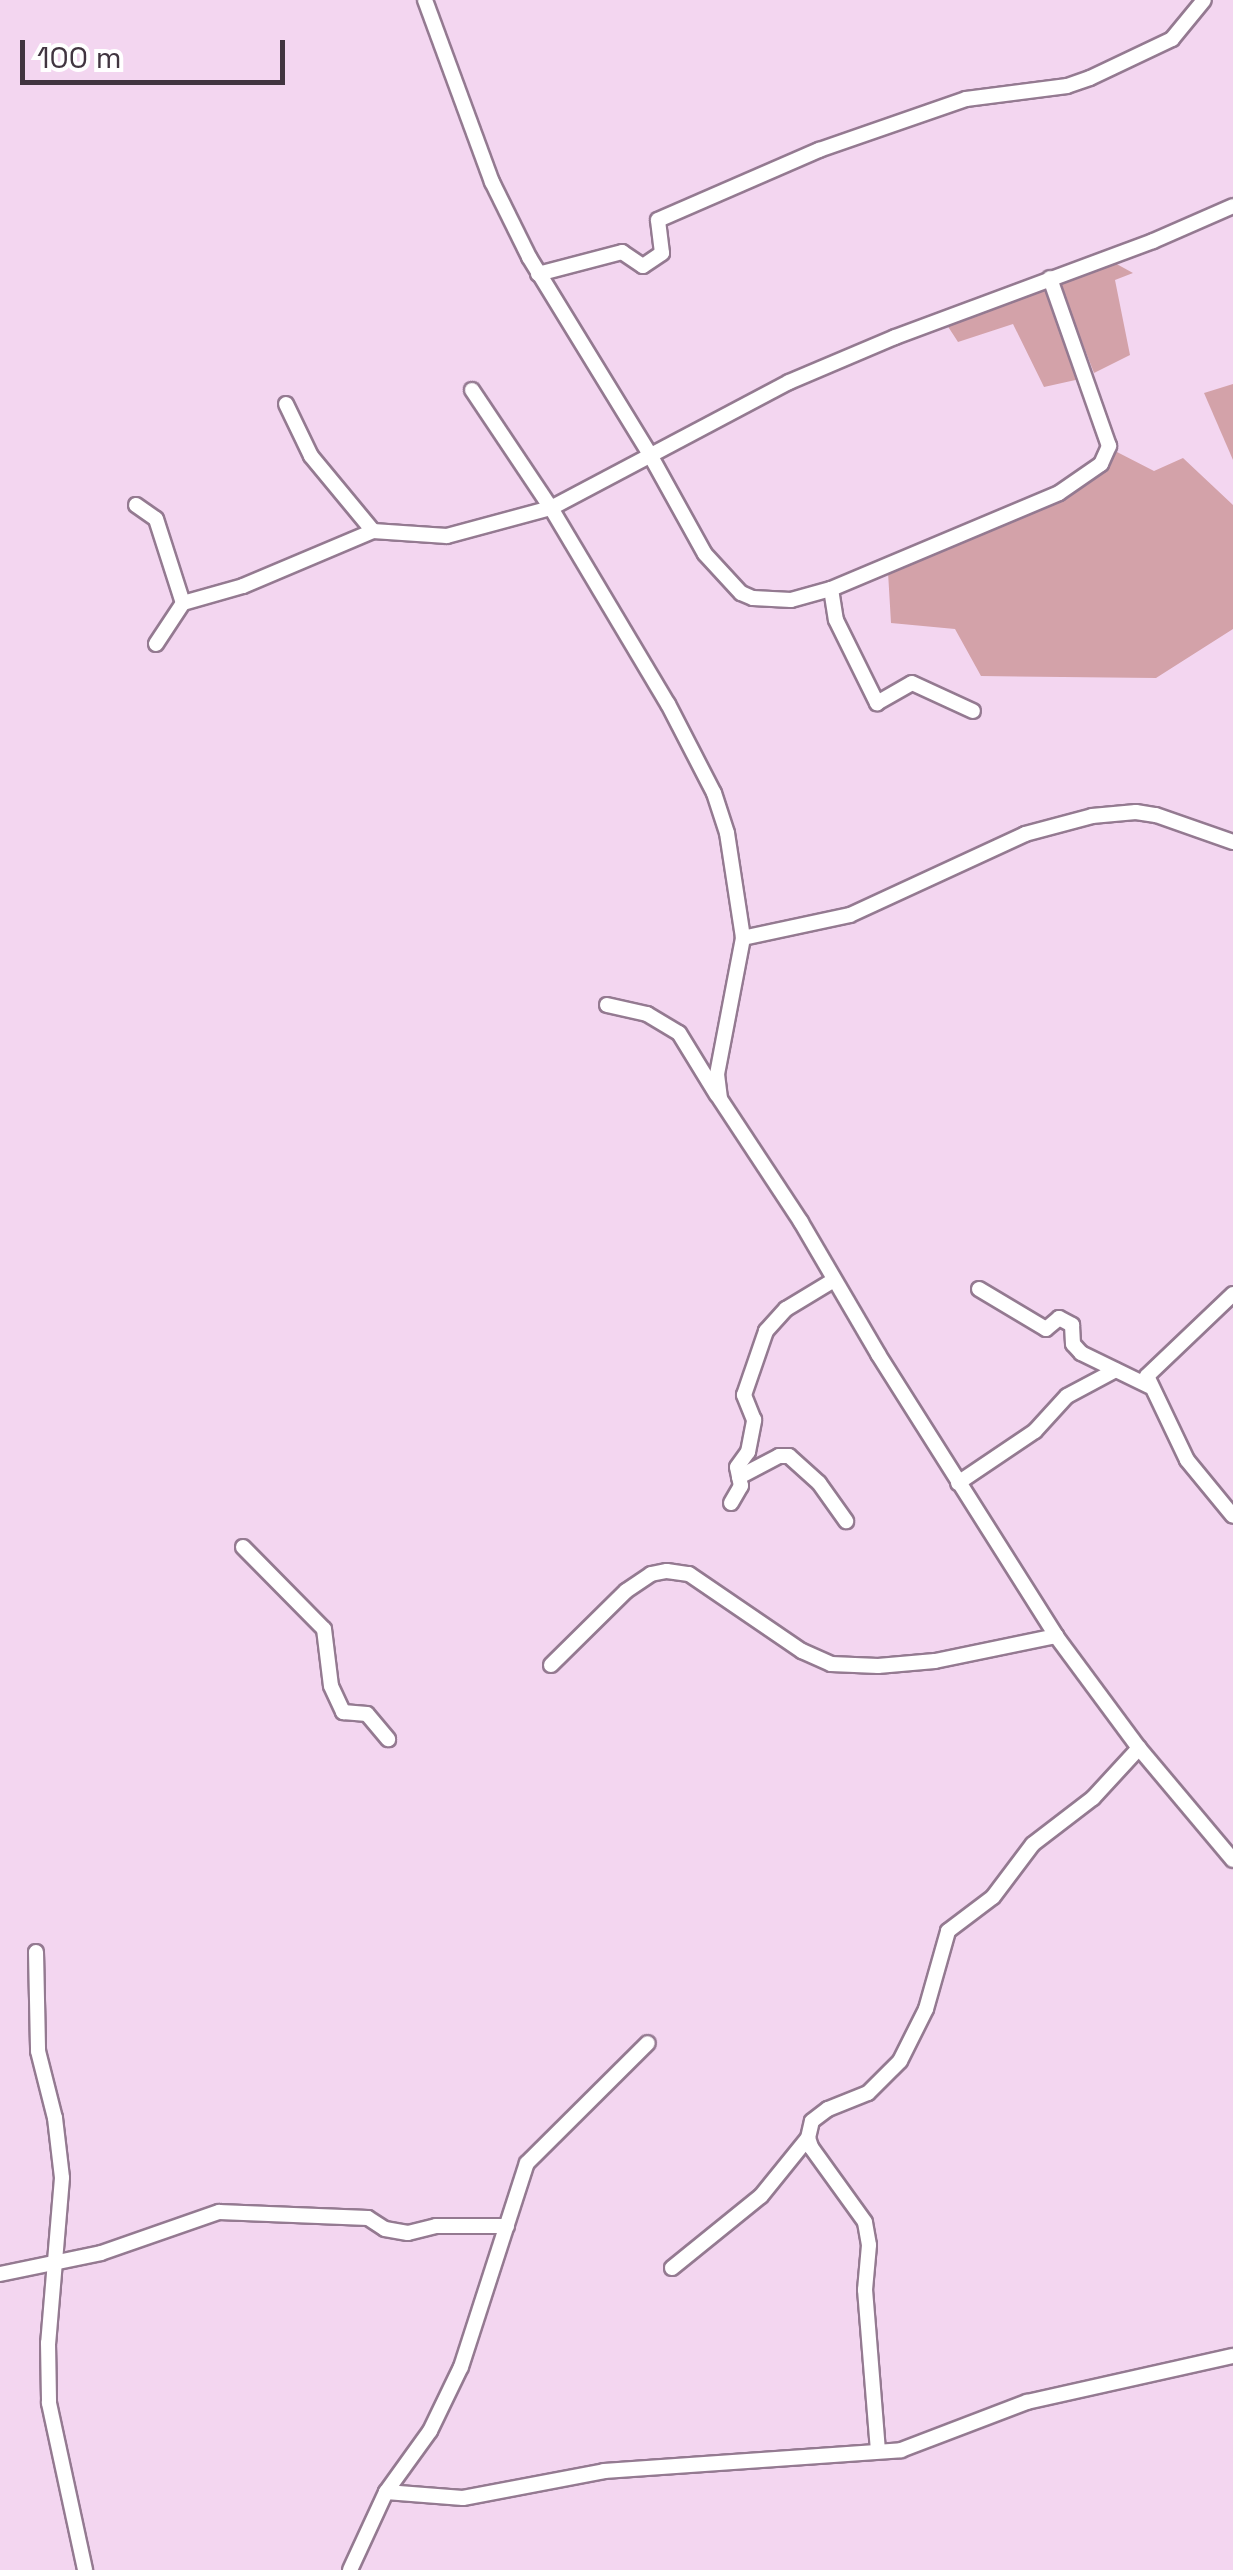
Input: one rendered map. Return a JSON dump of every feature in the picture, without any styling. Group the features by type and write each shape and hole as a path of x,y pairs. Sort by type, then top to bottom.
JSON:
{"street":[{"path":"538,274 622,252 642,266 662,253 658,220 819,150 966,99 1067,86 1100,74 1172,39 1204,0"},
{"path":"428,1 492,182 538,274 650,453 705,554 740,593 791,600 832,590 1059,493 1101,464 1109,446 1050,278"},
{"path":"156,644 183,604 243,586 373,530 447,536 551,508 790,382 1050,278 1153,242 1233,206"},
{"path":"472,390 551,508 714,794 728,833 742,938 716,1074 720,1100"},
{"path":"286,404 311,456 373,530"},
{"path":"136,505 156,518 183,604"},
{"path":"832,590 836,620 877,702 912,682 974,712"},
{"path":"742,938 850,915 1025,834 1092,816 1136,812 1156,815 1233,842"},
{"path":"607,1004 647,1014 680,1032 1056,1636 1139,1748 1233,1860"},
{"path":"731,1503 741,1486 737,1467 748,1452 754,1420 744,1395 766,1331 786,1308 834,1280"},
{"path":"979,1289 1046,1329 1059,1318 1072,1325 1073,1344 1081,1353 1148,1386"},
{"path":"1233,1294 1188,1340 1149,1370 1148,1386 1187,1460 1233,1516"},
{"path":"958,1483 1035,1431 1067,1396 1116,1370"},
{"path":"739,1477 779,1456 789,1456 818,1483 846,1522"},
{"path":"243,1547 324,1628 330,1686 343,1712 366,1714 388,1739"},
{"path":"551,1666 626,1591 651,1574 667,1571 689,1574 802,1652 831,1664 878,1666 934,1660 1056,1636"},
{"path":"672,2268 762,2196 808,2138 812,2121 828,2109 868,2093 900,2061 926,2009 948,1931 993,1897 1033,1844 1093,1798 1139,1748"},
{"path":"36,1952 38,2051 55,2118 62,2178 48,2343 49,2403 85,2570"},
{"path":"350,2570 386,2492 430,2431 461,2367 527,2163 648,2044"},
{"path":"808,2138 865,2222 870,2245 865,2290 878,2451"},
{"path":"0,2274 101,2254 219,2212 368,2218 385,2229 408,2233 436,2226 506,2226"},
{"path":"386,2492 463,2498 604,2472 901,2450 1027,2402 1233,2356"}],"shaded area":[{"path":"1113,262 1133,273 1115,280 1130,355 1094,373 1059,282"},
{"path":"1046,288 1080,379 1044,387 1013,324 958,342 947,325"},
{"path":"1233,384 1233,460 1204,393"},
{"path":"1117,452 1154,471 1183,458 1233,505 1233,629 1156,678 981,676 955,629 891,623 888,572 1064,500"}]}
